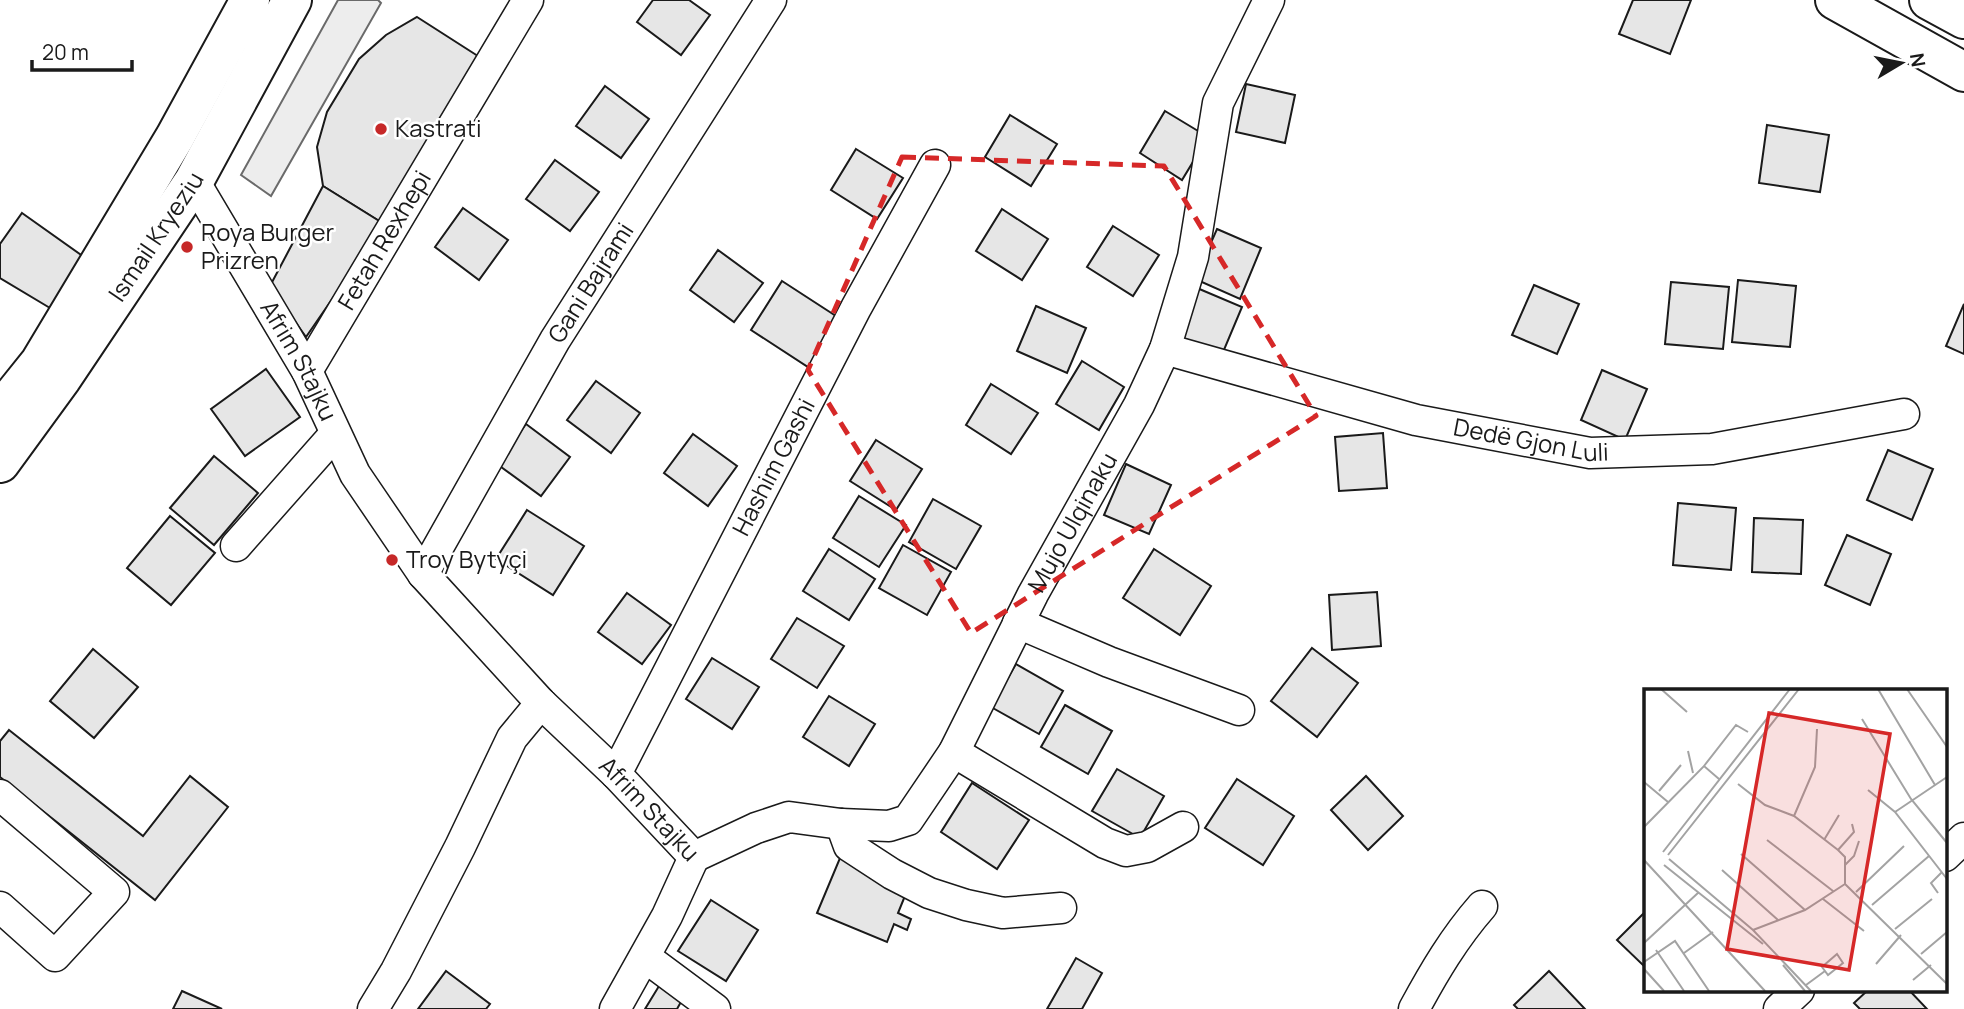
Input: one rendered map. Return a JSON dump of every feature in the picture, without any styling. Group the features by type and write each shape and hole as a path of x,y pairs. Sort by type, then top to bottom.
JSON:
{"main road":[{"name":"Ismail Kryeziu","path":"0,412 40,362 163,158 250,0"},
{"name":"Ismail Kryeziu","path":"0,463 62,378 194,181 292,0"},
{"path":"1835,0 1964,72"},
{"path":"1929,0 1964,19"},
{"path":"163,158 194,181"}],"street":[{"name":"Fetah Rexhepi","path":"306,370 528,0"},
{"name":"Gani Bajrami","path":"423,573 555,340 771,0"},
{"name":"Mujo Ulqinaku","path":"694,857 756,828 789,817 841,824 889,826 908,820 954,752 1033,594 1139,405 1165,349 1193,257 1218,103 1269,0"},
{"name":"Hashim Gashi","path":"616,774 856,308 935,165"},
{"name":"Afrim Stajku","path":"194,181 306,370 355,474 423,573 541,703 616,774 694,857 667,916 615,1009"},
{"name":"Dedë Gjon Luli","path":"1165,349 1416,420 1590,453 1713,449 1904,414"},
{"name":"Afrim Stajku","path":"236,546 335,434"},
{"path":"1018,624 1109,662 1239,710"},
{"path":"373,1009 396,971 460,847 512,738 541,703"},
{"path":"954,752 1105,843 1126,851 1147,847 1183,827"},
{"path":"0,795 114,892 55,956 0,908"},
{"path":"841,824 849,846 892,874 929,893 1003,913 1061,908"},
{"path":"1946,855 1964,838"},
{"path":"1414,1009 1461,930 1482,906"},
{"path":"645,957 715,1009"},
{"path":"1779,1009 1798,992"}],"highlighted area":[{"path":"902,157 1164,166 1316,416 971,633 808,370"}],"shaded area":[{"path":"338,0 378,0 381,3 271,196 241,175"}],"building":[{"path":"653,0 689,0 710,15 681,55 637,22"},
{"path":"1633,0 1691,0 1670,54 1619,34"},
{"name":"Kastrati","path":"417,17 481,58 384,224 323,186 317,147 327,112 359,59 386,35"},
{"path":"1246,84 1295,95 1285,143 1236,132"},
{"path":"605,86 649,119 621,158 576,126"},
{"path":"1165,111 1208,137 1182,180 1140,153"},
{"path":"1010,115 1057,144 1031,186 985,157"},
{"path":"1767,125 1829,135 1820,192 1759,183"},
{"path":"856,149 903,178 877,219 831,190"},
{"path":"555,160 599,192 570,231 526,199"},
{"path":"323,186 384,224 306,337 270,286"},
{"path":"463,208 508,240 479,280 435,247"},
{"path":"1002,209 1048,239 1022,280 976,251"},
{"path":"22,213 84,257 50,308 0,278 0,244"},
{"path":"1113,226 1159,255 1133,296 1087,267"},
{"path":"1217,229 1261,248 1240,299 1195,279"},
{"path":"718,250 763,283 734,322 690,290"},
{"path":"1738,280 1796,286 1790,347 1732,342"},
{"path":"782,281 839,318 808,367 751,330"},
{"path":"1671,282 1729,287 1723,349 1665,344"},
{"path":"1534,285 1579,304 1557,354 1512,335"},
{"path":"1197,288 1242,307 1221,357 1175,338"},
{"path":"1964,304 1964,354 1946,346"},
{"path":"1036,306 1086,328 1067,373 1017,351"},
{"path":"1082,361 1124,387 1099,430 1056,404"},
{"path":"266,369 300,417 245,456 211,409"},
{"path":"1602,370 1647,389 1625,440 1581,420"},
{"path":"596,381 640,413 611,453 567,420"},
{"path":"991,384 1038,413 1011,454 966,425"},
{"path":"526,424 570,457 541,496 497,464"},
{"path":"1383,433 1387,488 1339,491 1335,437"},
{"path":"693,434 737,466 708,506 664,473"},
{"path":"876,440 922,469 896,510 850,481"},
{"path":"1888,450 1933,469 1912,520 1867,500"},
{"path":"214,456 258,493 214,545 170,508"},
{"path":"1126,464 1171,485 1149,534 1104,515"},
{"path":"859,496 906,525 879,567 833,538"},
{"path":"933,499 981,526 956,569 909,542"},
{"path":"1678,503 1736,508 1731,570 1673,565"},
{"path":"527,510 584,546 553,595 496,559"},
{"path":"170,516 215,553 171,605 127,568"},
{"path":"1754,518 1803,520 1801,574 1752,572"},
{"path":"1847,535 1891,554 1870,605 1825,585"},
{"path":"903,545 951,572 927,615 879,588"},
{"path":"829,549 875,579 849,620 803,591"},
{"path":"1154,549 1211,586 1180,635 1123,598"},
{"path":"1377,592 1381,646 1332,650 1329,595"},
{"path":"627,593 671,625 642,664 598,632"},
{"path":"797,618 844,646 817,688 771,659"},
{"path":"1312,648 1358,683 1317,737 1271,701"},
{"path":"93,649 138,687 94,738 50,701"},
{"path":"712,658 759,687 732,729 686,699"},
{"path":"1016,664 1063,691 1039,734 991,707"},
{"path":"829,696 875,724 849,766 803,737"},
{"path":"1065,705 1112,731 1088,774 1041,747"},
{"path":"9,730 143,836 190,776 228,807 155,900 0,777 0,741"},
{"path":"1117,769 1164,796 1140,838 1092,811"},
{"path":"1366,776 1403,816 1368,850 1331,810"},
{"path":"1237,779 1294,816 1263,865 1205,828"},
{"path":"972,783 1029,820 997,869 941,832"},
{"path":"840,858 909,886 898,913 911,919 907,930 894,924 887,942 817,913"},
{"path":"711,900 758,930 726,981 678,951"},
{"path":"1644,913 1644,966 1617,940"},
{"path":"1076,958 1102,973 1082,1009 1047,1009"},
{"path":"446,971 490,1004 486,1009 418,1009"},
{"path":"1549,971 1585,1009 1518,1009 1514,1005"},
{"path":"659,986 682,1000 677,1009 645,1009"},
{"path":"182,991 222,1009 173,1009"},
{"path":"1866,992 1911,992 1927,1009 1860,1009 1854,1003"}],"place":[{"name":"Kastrati","path":"381,129"},
{"name":"Roya Burger Prizren","path":"187,247"},
{"name":"Troy Bytyçi","path":"392,560"}]}
